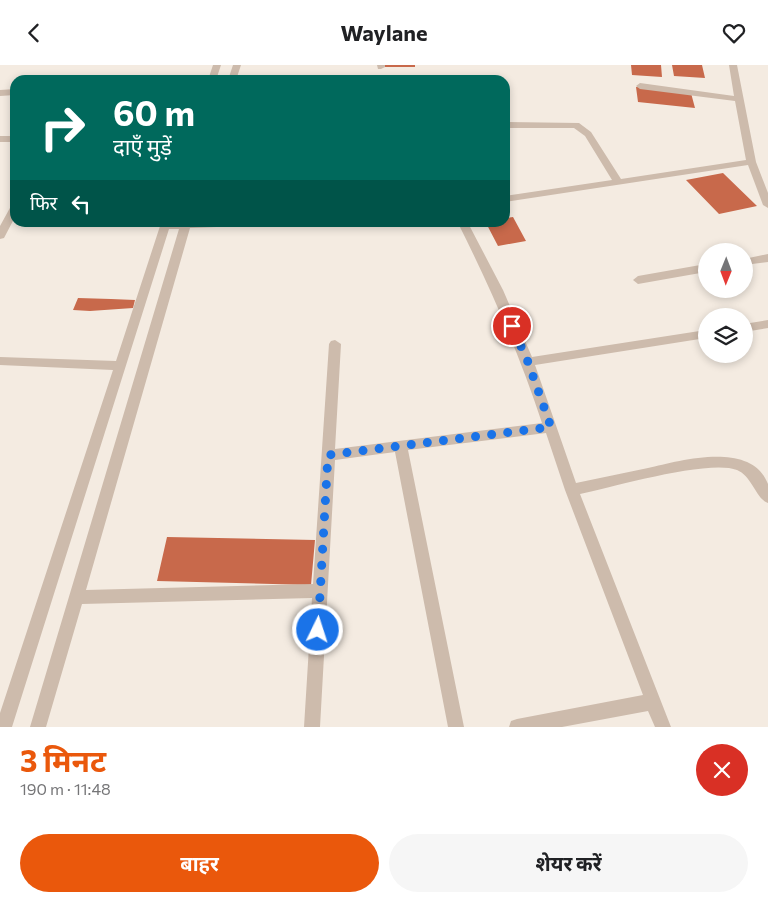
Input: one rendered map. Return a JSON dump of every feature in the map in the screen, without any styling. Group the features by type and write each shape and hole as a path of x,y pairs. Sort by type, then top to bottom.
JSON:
{"street":[{"path":"733,65 751,162 768,205"},
{"path":"640,86 739,99"},
{"path":"510,125 576,125 588,134 618,181"},
{"path":"510,198 751,162"},
{"path":"1,232 10,217"},
{"path":"4,727 165,227"},
{"path":"38,727 184,227"},
{"path":"465,227 497,290 528,362 572,490 662,727"},
{"path":"753,260 768,258"},
{"path":"638,280 698,269"},
{"path":"753,326 768,324"},
{"path":"528,362 698,334"},
{"path":"312,727 335,343"},
{"path":"0,361 120,366"},
{"path":"328,455 551,427"},
{"path":"401,447 456,727"},
{"path":"572,490 703,462 725,462 744,466 754,475 768,497"},
{"path":"75,597 320,591"},
{"path":"517,727 652,702"}],"building":[{"path":"383,65 415,65 415,67 383,67"},
{"path":"631,65 661,65 662,77 632,75"},
{"path":"672,65 702,65 705,78 674,76"},
{"path":"636,87 691,93 695,108 638,102"},
{"path":"723,173 757,206 719,214 686,180"},
{"path":"510,217 513,217 526,241 498,246 488,227 510,227"},
{"path":"78,298 135,300 133,308 90,311 73,310"},
{"path":"167,537 315,540 311,585 157,581"}],"route":[{"path":"318,630 328,455 551,427 528,362 512,326"}]}
